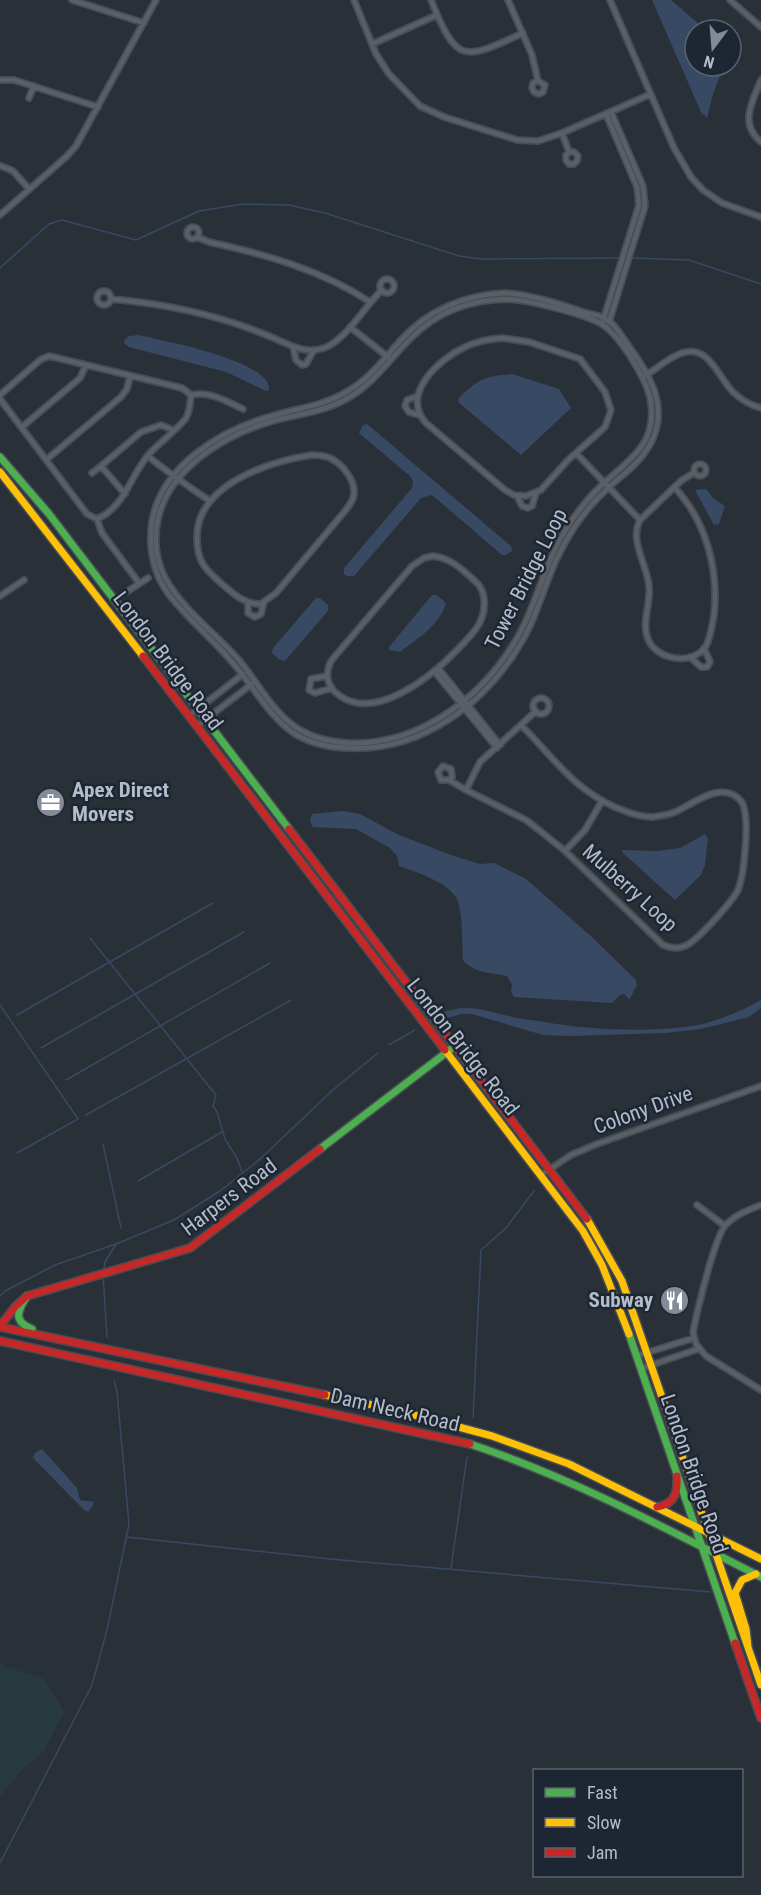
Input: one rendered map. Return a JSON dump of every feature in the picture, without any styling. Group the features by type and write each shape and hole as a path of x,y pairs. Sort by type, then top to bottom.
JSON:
{"main road":[{"name":"London Bridge Road","path":"0,457 43,507 585,1215 611,1260 628,1299 761,1685"},
{"name":"London Bridge Road","path":"0,472 583,1231 610,1282 761,1718"},
{"name":"Harpers Road","path":"27,1296 190,1248 455,1046"},
{"path":"0,1326 27,1296"},
{"path":"27,1296 18,1310 23,1326 82,1340 94,1346"},
{"name":"Dam Neck Road","path":"0,1326 392,1409 481,1433 569,1464 761,1559"},
{"name":"Dam Neck Road","path":"0,1341 194,1382 508,1455 555,1474 758,1575"},
{"path":"656,1508 669,1505 675,1499 678,1488 677,1476"},
{"path":"748,1647 746,1629 735,1593 742,1580 758,1575"}],"street":[{"path":"72,0 144,23"},
{"path":"0,215 66,157 82,136 156,0"},
{"path":"354,0 372,44 389,75 426,110 524,141 544,140 651,94"},
{"path":"431,0 452,43 457,48 468,52 487,50 523,33"},
{"path":"508,0 534,58 538,81"},
{"path":"610,0 674,148 695,183 722,203 761,217"},
{"path":"730,0 761,27"},
{"path":"372,44 437,15"},
{"path":"0,80 14,80 98,107"},
{"path":"761,80 749,108 748,122 753,134 761,142"},
{"path":"29,98 34,86"},
{"path":"604,326 645,206 643,186 609,113"},
{"path":"562,133 570,152"},
{"path":"1,166 13,171 29,189"},
{"path":"197,237 289,263 333,282 370,302"},
{"path":"111,298 155,303 204,314 248,328 293,347 314,350 331,345 382,290"},
{"name":"Tower Bridge Loop","path":"245,672 174,600 157,573 151,549 151,525 158,500 172,477 194,455 231,431 270,416 320,404 345,393 372,373 389,358 409,340 428,324 449,311 484,300 506,299 529,301 604,326 643,377 652,407 648,435 632,459 606,485 564,543 550,573 535,617 520,646 493,681 437,727 406,741 372,748 333,747 306,740 288,728 245,672 174,592 160,565 156,542 158,516 167,494 178,478 206,454 238,435 271,422 326,409 343,401 369,384 389,358 406,335 430,315 456,302 481,295 505,293 533,296 607,319 648,374 657,405 655,434 640,459 606,485"},
{"path":"350,327 389,358"},
{"path":"502,338 521,340 575,356 584,362 605,392 611,410 605,427 545,486 536,493 526,496 505,490 426,423 417,407 418,396 423,385 446,359 465,346 502,338"},
{"path":"293,347 296,360 302,365 306,364 314,350"},
{"path":"643,377 682,352 700,354 710,360 727,385 740,398 761,408"},
{"path":"140,583 102,533 97,519 87,514 0,397 40,360 50,356 182,388 191,395 201,393 218,397 243,409"},
{"path":"22,427 80,378 86,365"},
{"path":"46,460 121,397 127,389 130,376"},
{"path":"97,519 115,508 139,467 185,418 189,411 191,395"},
{"path":"418,396 407,400 405,406 409,411 420,415"},
{"path":"92,473 148,428 161,425 173,430"},
{"path":"576,453 640,520"},
{"path":"311,455 322,455 332,459 340,465 352,481 353,498 345,511 276,593 261,604 248,603 238,598 204,569 200,557 197,528 200,517 210,501 235,481 261,467 311,455"},
{"path":"148,456 172,477 178,478 210,501"},
{"path":"0,472 8,466"},
{"path":"101,466 125,494"},
{"path":"674,487 695,516 713,565 714,610 710,635 699,654 690,657 668,657 654,650 648,642 646,628 650,603 649,585 635,535 640,520 674,487 694,473"},
{"path":"517,495 522,506 526,508 532,506 536,493"},
{"path":"433,556 453,562 479,584 484,603 482,618 477,629 436,670 411,687 377,702 368,703 352,701 340,695 332,688 327,676 331,661 412,566 424,558 433,556"},
{"path":"128,591 148,578"},
{"path":"0,596 24,580"},
{"path":"248,603 248,613 255,617 261,614 264,602"},
{"path":"690,657 700,668 707,667 710,662 704,648"},
{"path":"436,670 499,746"},
{"path":"189,716 245,672"},
{"path":"327,676 311,679 309,690 315,693 332,688"},
{"path":"197,726 253,683"},
{"path":"466,790 480,762 536,711"},
{"name":"Mulberry Loop","path":"449,780 526,820 565,851 660,942 668,947 680,948 688,945 730,902 738,889 743,872 746,814 743,804 737,797 719,793 695,800 669,814 654,817 630,813 602,801 573,781 522,726"},
{"path":"565,851 585,830 602,801"},
{"name":"Colony Drive","path":"541,1175 571,1155 597,1144 761,1086"},
{"path":"698,1205 725,1226"},
{"path":"761,1205 741,1214 725,1226 716,1243 694,1327 694,1338 699,1349 706,1356 761,1390"},
{"path":"636,1356 694,1338"},
{"path":"640,1369 699,1349"}],"green space":[{"path":"0,1661 4,1666 44,1679 64,1712 44,1751 20,1772 0,1797"}],"water":[{"path":"652,0 671,0 692,18 683,18 683,71"},
{"path":"686,78 719,78 707,118 701,112"},
{"path":"139,335 192,347 236,361 254,370 266,380 269,390 266,391 226,372 129,347 124,343 129,336"},
{"path":"512,374 559,389 571,408 521,455 458,402 459,398 482,380"},
{"path":"367,424 511,546 512,551 502,555 432,495 421,498 354,576 344,574 344,568 412,488 413,482 411,477 359,433 363,425"},
{"path":"706,489 714,499 725,506 719,524 714,525 695,490"},
{"path":"432,595 437,595 446,603 439,618 427,631 400,652 389,650 389,647"},
{"path":"316,598 320,598 328,605 328,611 285,661 280,660 272,653 273,648"},
{"path":"343,811 360,814 397,834 448,854 480,864 494,863 526,879 636,980 637,986 631,996 629,999 624,994 620,995 612,1003 514,997 511,992 512,985 507,976 477,970 463,960 460,908 449,889 433,879 399,866 397,856 390,848 356,829 313,827 310,821 312,814"},
{"path":"705,834 708,838 705,865 701,875 675,900 622,850 657,851 680,848"},
{"path":"761,1000 761,1008 749,1017 701,1029 666,1033 543,1035 472,1014 461,1014 448,1018 441,1013 459,1008 475,1008 562,1025 647,1030 706,1023"},
{"path":"42,1449 77,1488 80,1500 94,1502 88,1512 35,1460 33,1457 35,1453"}],"waterway":[{"path":"0,268 49,224 62,220 136,240 199,211 243,204 289,205 325,213 459,256 482,259 620,258"},
{"path":"632,258 689,260 761,284"},
{"path":"17,1015 213,903"},
{"path":"41,1048 244,932"},
{"path":"90,938 216,1095 213,1106 225,1139 237,1158 242,1172"},
{"path":"66,1080 270,963"},
{"path":"86,1115 291,1000"},
{"path":"0,1005 78,1119 17,1153"},
{"path":"389,1045 415,1030"},
{"path":"0,1296 5,1291 55,1265 116,1244 174,1220 220,1191 259,1160 334,1089 378,1053"},
{"path":"138,1181 222,1132"},
{"path":"103,1144 121,1228"},
{"path":"473,1418 481,1250 506,1228 534,1191"},
{"path":"104,1269 105,1262 116,1244"},
{"path":"103,1275 107,1337"},
{"path":"0,1863 92,1685 107,1630 129,1524 117,1392 114,1381"},
{"path":"451,1568 467,1457"},
{"path":"127,1537 330,1559 711,1592"}],"traffic: fast":[{"path":"0,457 49,514 289,829"},
{"path":"320,1149 451,1049"},
{"path":"27,1296 19,1310 19,1319 32,1329"},
{"path":"629,1334 735,1643"},
{"path":"470,1444 582,1488 761,1577"}],"traffic: slow":[{"path":"0,472 143,656"},
{"path":"445,1050 583,1231 602,1265 629,1334"},
{"path":"587,1219 622,1281 761,1685"},
{"path":"325,1395 392,1409 492,1436 569,1464 761,1559"},
{"path":"748,1647 746,1629 735,1593 742,1580 756,1574"}],"traffic: jam":[{"path":"143,656 445,1050"},
{"path":"289,829 587,1219"},
{"path":"0,1326 27,1296 190,1248 320,1149"},
{"path":"0,1327 325,1395"},
{"path":"0,1341 470,1444"},
{"path":"657,1507 672,1500 677,1487 677,1476"},
{"path":"735,1643 761,1718"}],"place":[{"name":"Apex Direct Movers","path":"51,802"},
{"name":"Subway","path":"674,1300"}]}
